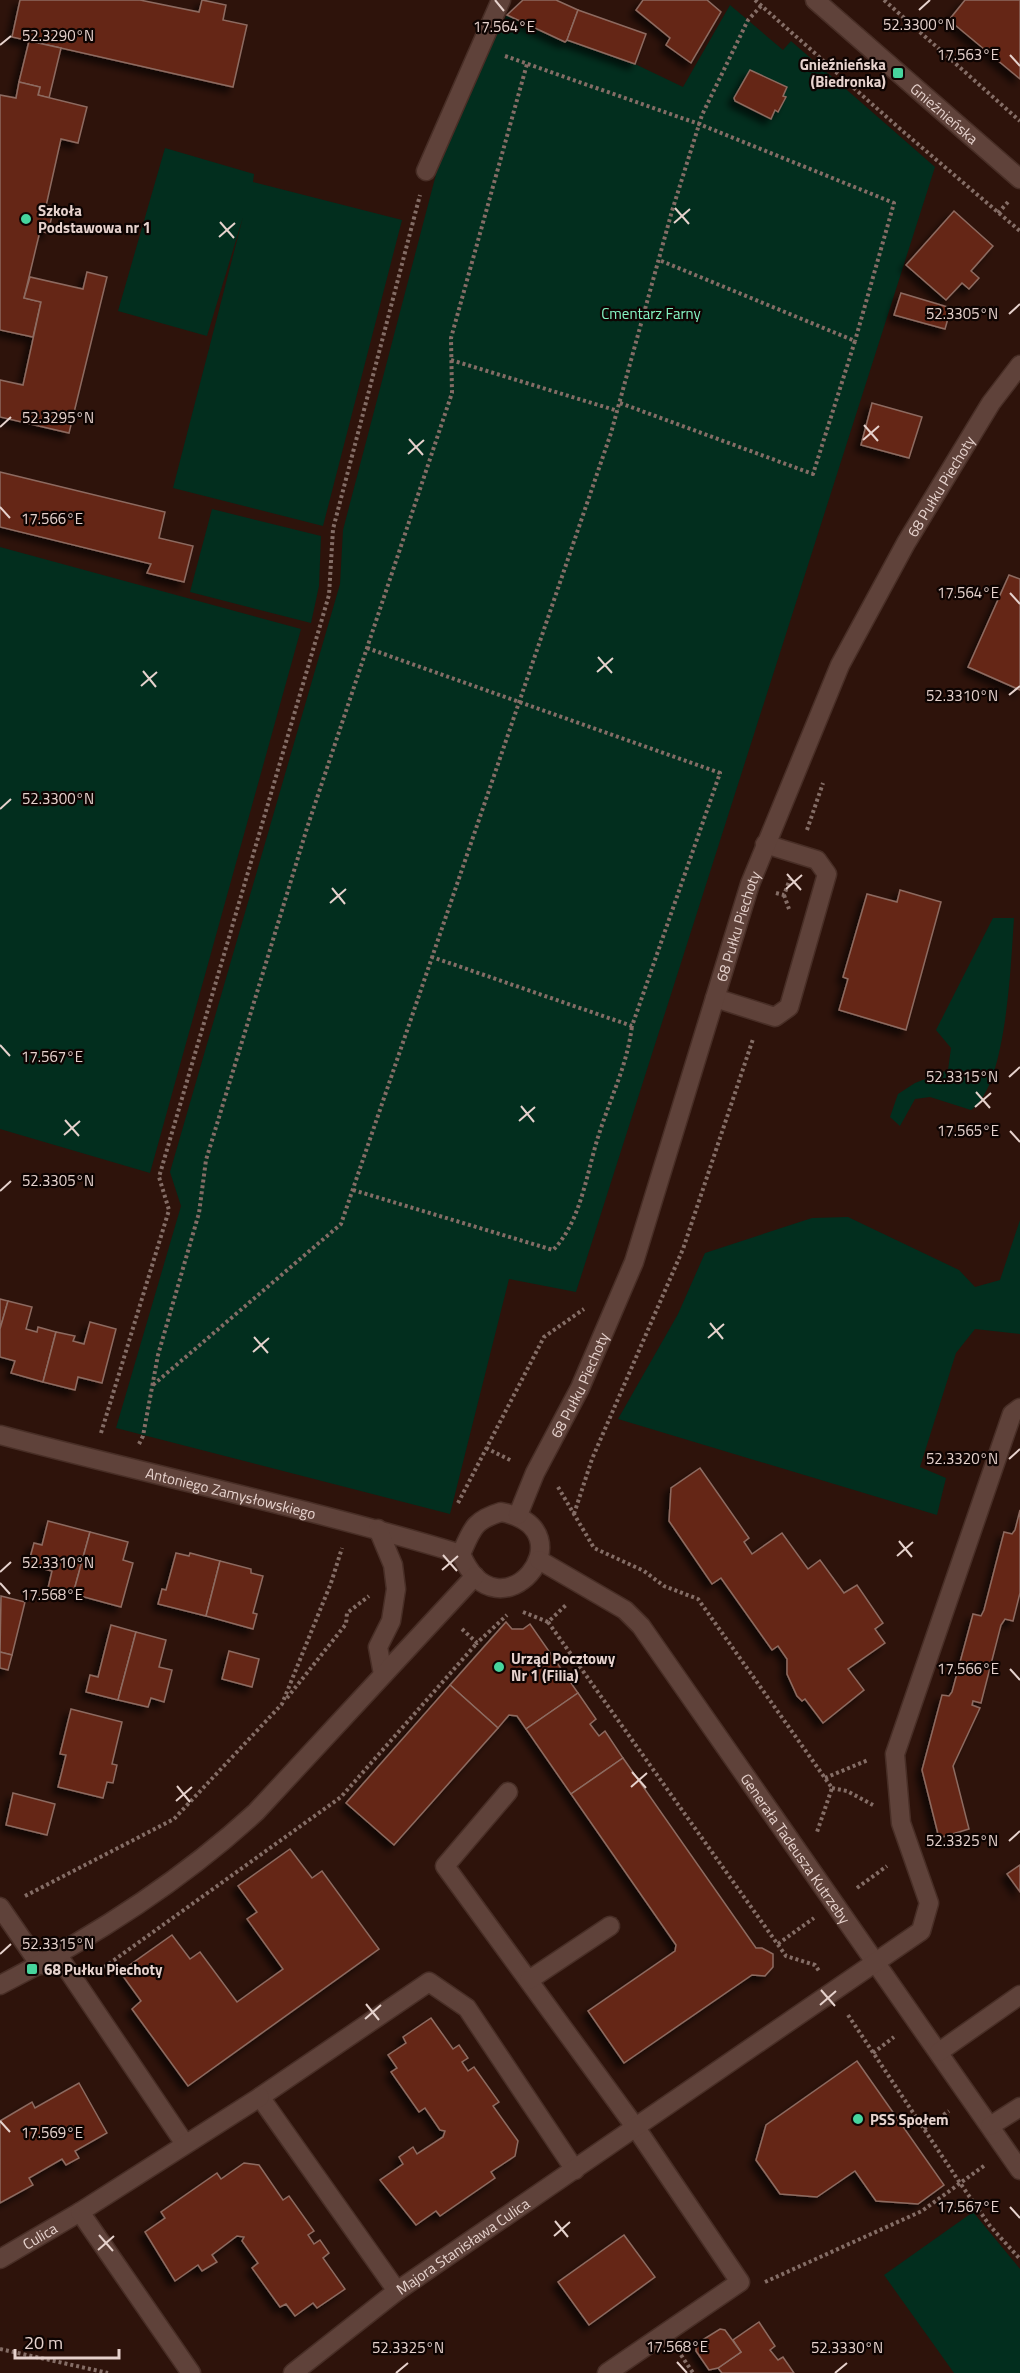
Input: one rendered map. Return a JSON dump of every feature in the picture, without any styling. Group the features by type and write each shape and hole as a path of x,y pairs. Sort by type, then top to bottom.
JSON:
{"street":[{"path":"426,171 501,0"},
{"name":"Gnieźnieńska","path":"815,0 1020,179"},
{"name":"68 Pułku Piechoty","path":"518,1515 535,1473 580,1388 634,1262 750,884 846,654 930,503 991,403 1020,365"},
{"path":"715,998 774,1017 789,1007 827,874 817,860 765,844"},
{"path":"895,1754 1012,1414 1020,1408"},
{"name":"Antoniego Zamysłowskiego","path":"0,1435 93,1460 350,1521 461,1554"},
{"path":"501,1512 518,1515 532,1526 540,1543 539,1560 529,1577 513,1587 494,1588 475,1576 461,1554 473,1526 486,1516 501,1512"},
{"path":"378,1529 393,1565 396,1589 391,1621 378,1647 383,1674"},
{"name":"Generała Tadeusza Kutrzeby","path":"539,1560 625,1610 641,1626 1020,2170"},
{"path":"0,1985 40,1965 125,1914 217,1848 256,1812 475,1576"},
{"name":"Majora Stanisława Culica","path":"293,2373 397,2291 921,1931 929,1903 901,1823 895,1754"},
{"path":"508,1792 445,1866 636,2128 740,2282 615,2371"},
{"path":"3,1909 40,1965"},
{"path":"529,1980 610,1926"},
{"path":"57,1954 185,2144"},
{"name":"Culica","path":"0,2259 80,2212 260,2097 429,1982 468,2008 576,2170"},
{"path":"939,2052 1020,1995"},
{"path":"260,2097 397,2291"},
{"path":"990,2126 1020,2107"},
{"path":"80,2212 191,2373"}],"path":[{"path":"755,0 899,128 1020,231"},
{"path":"884,0 1020,121"},
{"path":"153,1385 341,1224 618,411 658,260 699,124 748,20 761,6"},
{"path":"498,54 699,124 894,202 855,341 813,474 620,403"},
{"path":"143,1436 158,1355 199,1213 206,1160 307,828 452,393 451,338 527,64"},
{"path":"93,1460 170,1210 159,1177 329,595 333,530 426,171"},
{"path":"658,260 855,341"},
{"path":"451,360 618,411"},
{"path":"352,1190 553,1250 564,1239 574,1215 600,1130 628,1056 632,1026 720,773 519,704 367,648"},
{"path":"784,895 792,916"},
{"path":"432,957 632,1026"},
{"path":"574,1515 592,1460 682,1249 761,1012"},
{"path":"486,1448 555,1482 594,1548 644,1571 664,1586 698,1599 832,1788 847,1791 874,1806 900,1807"},
{"path":"3,1909 31,1891 174,1819 282,1704 331,1583 350,1521"},
{"path":"548,1622 786,1956 815,1965 960,2183 990,2226 1020,2259"},
{"path":"825,1778 867,1760 895,1754"},
{"path":"816,1836 832,1788"},
{"path":"740,2282 763,2283 922,2211 1006,2150"},
{"path":"0,2349 108,2373"}],"green space":[{"name":"Cmentarz Farny","path":"730,5 783,50 791,41 935,167 576,1292 509,1279 450,1514 116,1428 181,1206 170,1172 340,584 343,530 440,159 494,37 507,15 635,64 683,87"},
{"path":"165,148 254,174 253,182 402,220 323,526 173,488 243,217 207,336 118,311"},
{"path":"212,509 321,536 319,586 311,623 190,592"},
{"path":"0,547 301,629 150,1173 0,1129"},
{"path":"993,918 1014,918 1009,991 1000,1050 983,1097 971,1110 930,1097 915,1099 900,1126 890,1117 898,1094 915,1083 948,1070 951,1048 936,1030"},
{"path":"848,1217 959,1270 975,1287 1000,1280 1020,1220 1020,1334 975,1329 956,1353 920,1467 946,1478 937,1515 618,1419 678,1314 705,1253 812,1218"},
{"path":"973,2212 1020,2269 1020,2373 954,2373 884,2275"}],"building":[{"path":"20,0 140,0 199,12 202,0 226,5 223,20 247,25 233,87 12,37"},
{"path":"523,0 556,0 578,10 567,40 565,42 507,15"},
{"path":"643,0 707,0 721,12 691,63 666,45 670,38 636,10"},
{"path":"965,0 1020,0 1020,79 949,20"},
{"path":"578,10 646,34 635,64 567,40"},
{"path":"29,41 61,48 49,98 38,95 40,87 19,82"},
{"path":"750,70 787,87 783,96 786,97 778,112 775,110 771,119 735,101 734,98"},
{"name":"Szkoła Podstawowa nr 1","path":"19,82 40,87 38,95 87,107 78,143 61,139 46,206 54,207 48,233 40,231 24,298 41,302 33,337 0,330 0,95 16,98"},
{"path":"954,211 993,246 971,271 979,278 969,289 962,283 946,300 906,265"},
{"path":"87,272 107,277 69,433 0,417 0,380 23,385 41,302 24,298 30,277 83,289"},
{"path":"901,293 951,308 945,329 894,315"},
{"path":"872,403 922,417 909,458 861,445"},
{"path":"0,472 165,512 159,538 193,546 184,582 147,573 151,564 0,527"},
{"path":"1009,575 1020,579 1020,690 968,667"},
{"path":"900,890 941,902 906,1030 839,1010 848,979 843,977 867,894 897,902"},
{"path":"0,1299 8,1301 0,1329"},
{"path":"8,1301 32,1307 26,1329 37,1332 38,1327 56,1332 43,1382 11,1373 15,1361 0,1357 0,1329"},
{"path":"90,1322 116,1329 102,1383 78,1377 75,1390 43,1382 56,1332 75,1336 73,1341 84,1344"},
{"path":"700,1468 749,1538 744,1542 752,1554 782,1533 808,1569 820,1560 844,1593 857,1585 883,1623 875,1629 885,1643 848,1669 864,1690 823,1723 805,1699 802,1701 797,1696 787,1674 787,1659 778,1646 772,1650 721,1578 712,1584 669,1521 671,1488"},
{"path":"1020,1510 1020,1593 1013,1621 1005,1619 1001,1625 981,1703 973,1701 972,1705 980,1708 953,1766 969,1829 939,1838 922,1770 942,1695 949,1696 952,1692 973,1614 981,1616 984,1610 1004,1532 1012,1534 1015,1530"},
{"path":"48,1521 90,1532 73,1594 48,1588 52,1571 28,1565 34,1543 42,1545"},
{"path":"90,1532 128,1542 123,1560 133,1563 121,1607 73,1594"},
{"path":"176,1553 189,1556 190,1553 220,1561 206,1616 158,1604 162,1589 166,1590"},
{"path":"220,1561 251,1569 251,1573 263,1576 253,1613 257,1614 253,1629 206,1616"},
{"path":"1,1596 25,1602 12,1655 0,1652"},
{"path":"506,1622 512,1629 523,1629 530,1624 578,1693 526,1729 517,1716 509,1715 498,1728 450,1685"},
{"path":"111,1625 136,1632 118,1700 86,1692 90,1675 98,1677"},
{"path":"136,1632 166,1640 159,1667 172,1670 164,1702 151,1698 148,1707 118,1700"},
{"path":"229,1651 259,1659 252,1687 222,1679"},
{"path":"0,1652 12,1655 8,1670 0,1668"},
{"path":"450,1685 498,1728 394,1845 346,1803"},
{"path":"578,1693 596,1719 590,1724 599,1736 605,1731 623,1758 571,1794 526,1729"},
{"path":"71,1709 122,1722 112,1764 117,1765 113,1783 107,1782 103,1798 58,1787 66,1755 60,1754"},
{"path":"623,1758 756,1948 762,1948 773,1954 773,1967 765,1976 752,1975 624,2063 588,2011 675,1951 676,1945 571,1794"},
{"path":"13,1793 55,1804 47,1835 6,1825"},
{"path":"290,1849 312,1878 322,1871 379,1949 188,2086 132,2009 141,2001 120,1972 172,1935 190,1959 200,1952 237,2002 283,1969 247,1919 257,1912 238,1886"},
{"path":"1020,1865 1020,1892 1007,1874"},
{"path":"431,2018 453,2049 459,2045 468,2058 462,2062 468,2071 474,2067 499,2102 493,2106 518,2141 515,2156 491,2172 495,2178 440,2216 436,2211 416,2225 380,2180 403,2164 399,2157 413,2147 417,2154 443,2137 445,2131 440,2130 425,2108 419,2112 391,2072 397,2068 388,2055 406,2043 403,2037"},
{"path":"857,2061 944,2185 918,2204 876,2201 855,2171 817,2197 780,2194 756,2160 766,2125"},
{"path":"79,2083 107,2133 75,2151 79,2158 66,2165 62,2159 29,2178 33,2185 0,2203 0,2121 32,2102 35,2108"},
{"path":"244,2163 259,2165 283,2200 289,2196 314,2231 308,2235 314,2244 320,2240 329,2253 323,2258 345,2289 317,2308 313,2303 295,2316 286,2304 280,2307 252,2268 258,2263 242,2241 244,2237 237,2236 212,2255 217,2262 202,2271 198,2265 175,2281 145,2232 165,2218 161,2212 217,2173 221,2179"},
{"path":"624,2235 655,2277 589,2325 558,2282"},
{"path":"759,2322 775,2346 770,2350 778,2360 783,2357 794,2373 722,2373 718,2368 741,2352 733,2340"},
{"path":"720,2329 725,2330 741,2352 718,2368 709,2370 696,2351 696,2344"}],"place":[{"name":"Gnieźnieńska (Biedronka)","path":"898,73"},
{"name":"Szkoła Podstawowa nr 1","path":"26,219"},
{"name":"Urząd Pocztowy Nr 1 (Filia)","path":"499,1667"},
{"name":"68 Pułku Piechoty","path":"32,1969"},
{"name":"PSS Społem","path":"858,2119"}]}
